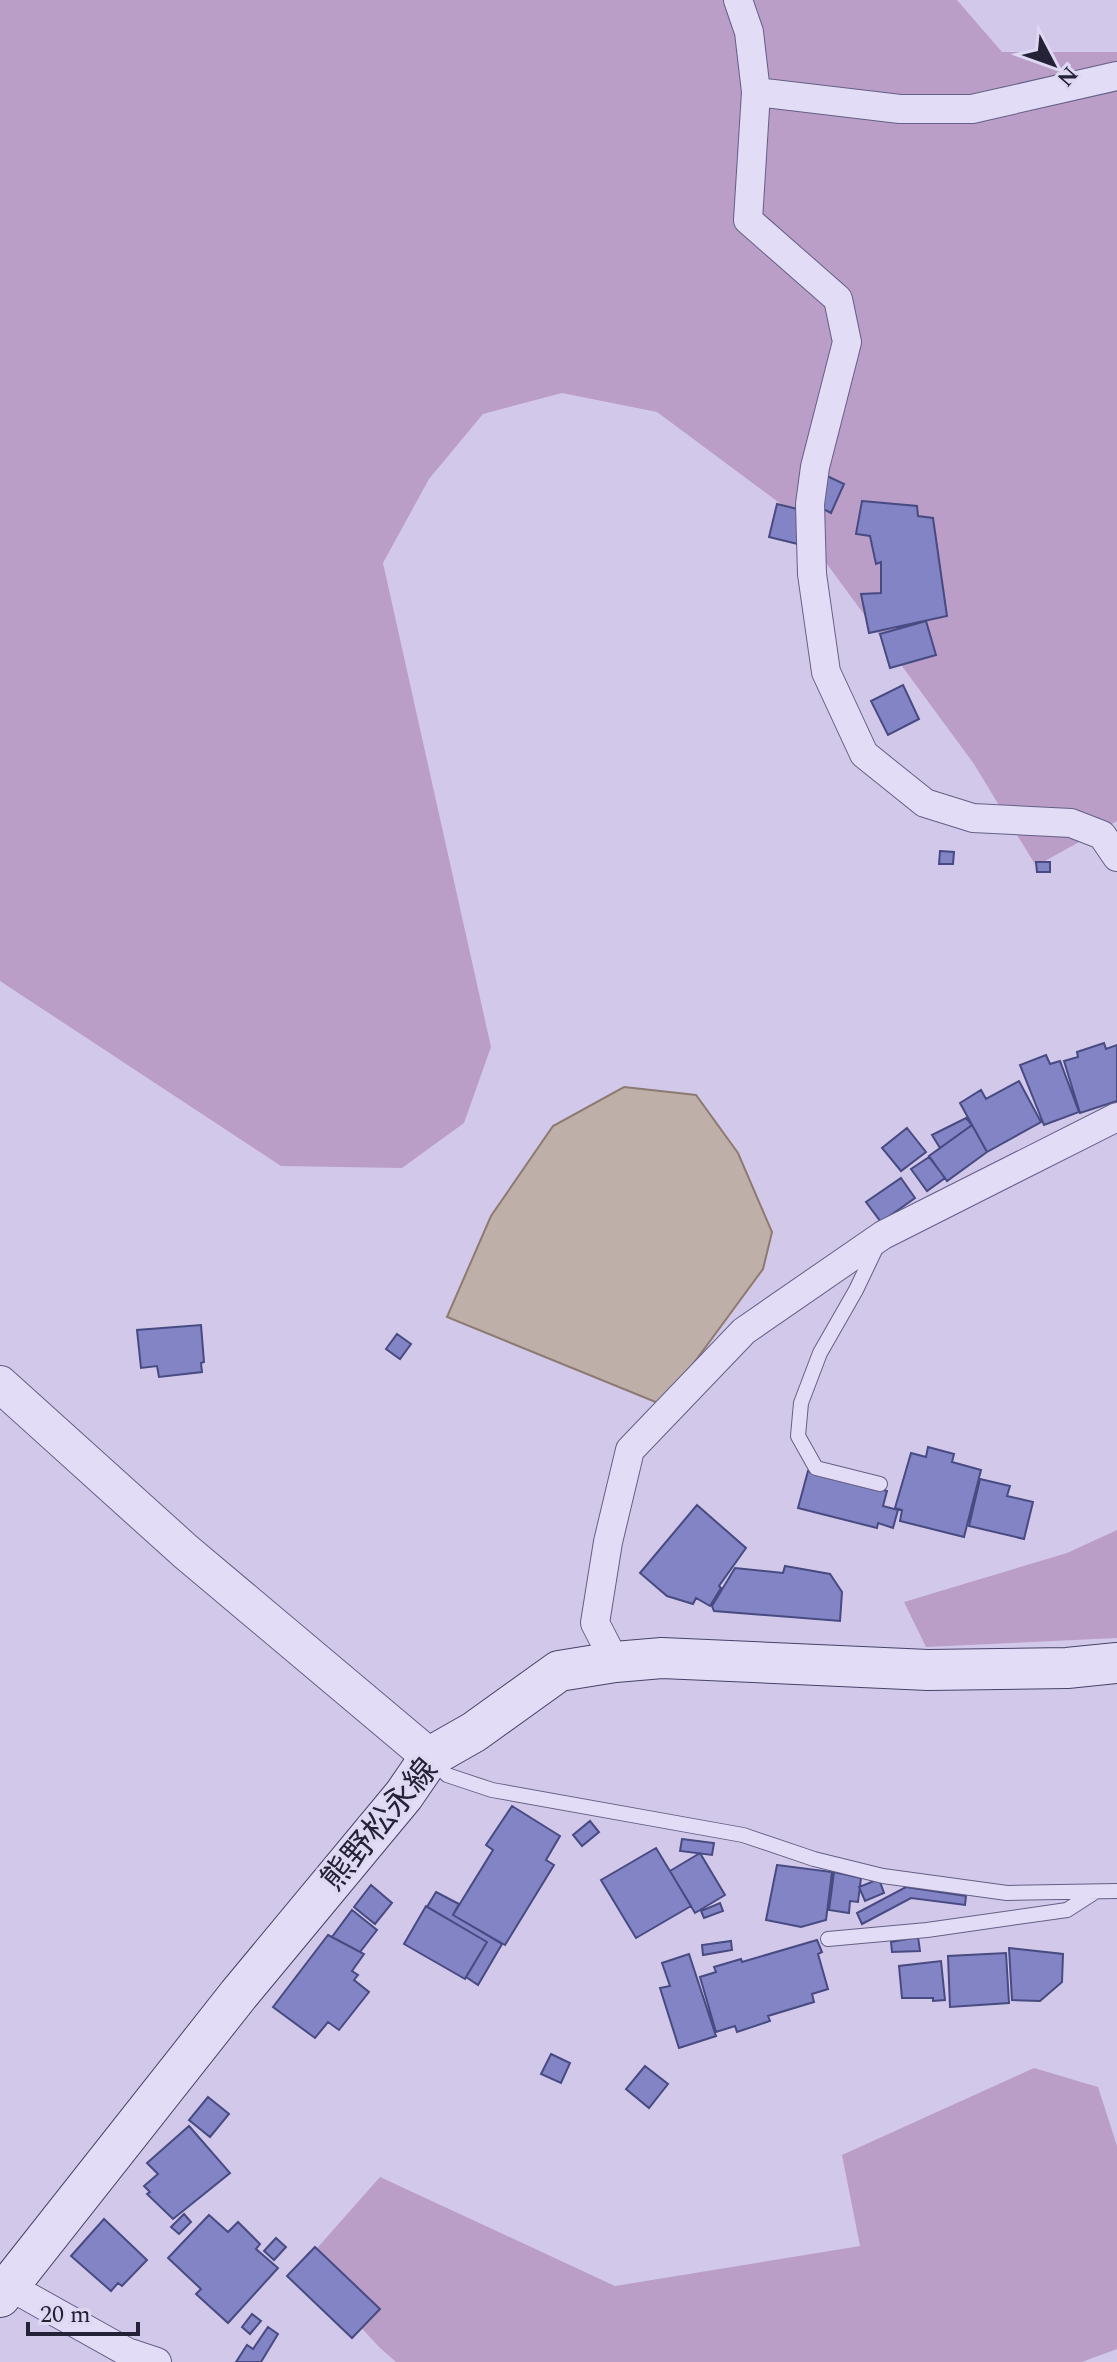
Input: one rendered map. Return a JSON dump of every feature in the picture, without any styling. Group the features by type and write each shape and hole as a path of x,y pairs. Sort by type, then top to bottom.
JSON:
{"main road":[{"name":"熊野松永線","path":"4,2291 239,1994 404,1795 430,1757 474,1732 559,1671 662,1658 928,1670 1067,1668 1117,1663"}],"street":[{"path":"738,0 749,32 756,92 748,220 838,299 847,342 815,467 810,504 812,574 826,672 864,754 925,803 973,818 1071,823 1102,835 1117,857"},
{"path":"756,92 900,109 972,109 1117,76"},
{"path":"615,1662 595,1623 608,1542 630,1450 744,1331 883,1235 1117,1117"},
{"path":"0,1384 185,1551 430,1757"},
{"path":"4,2291 127,2352 157,2362"}],"lane":[{"path":"880,1484 816,1468 798,1436 801,1403 820,1353 883,1235"},
{"path":"430,1757 447,1775 492,1790 743,1835 814,1859 883,1876 1007,1893 1117,1891"},
{"path":"828,1939 927,1930 1067,1910 1095,1892"}],"shaded area":[{"path":"0,0 957,0 1002,52 1117,52 1117,821 1036,866 974,764 785,507 657,412 562,393 483,414 429,479 383,563 491,1047 464,1123 402,1168 281,1166 0,981"},
{"path":"624,1087 696,1095 738,1153 772,1232 763,1269 663,1405 447,1317 491,1216 553,1126"},
{"path":"1117,1530 1117,1638 926,1647 904,1602 1067,1553"},
{"path":"1034,2068 1098,2087 1117,2146 1117,2349 1082,2362 396,2362 303,2264 380,2177 615,2286 860,2246 842,2155"}],"building":[{"path":"827,476 844,484 831,513 814,504"},
{"path":"862,501 917,506 918,516 933,518 947,616 869,633 861,594 881,593 881,562 876,564 870,536 856,534"},
{"path":"777,504 818,514 810,547 769,537"},
{"path":"926,621 936,655 890,668 880,634"},
{"path":"903,685 919,719 888,735 871,701"},
{"path":"940,851 954,852 953,864 939,864"},
{"path":"1036,862 1050,862 1050,872 1037,872"},
{"path":"1104,1043 1106,1049 1117,1045 1117,1101 1080,1113 1064,1061 1078,1057 1077,1052"},
{"path":"1046,1055 1050,1064 1060,1061 1079,1112 1044,1125 1020,1065"},
{"path":"1019,1081 1041,1122 987,1152 960,1103 981,1090 986,1099"},
{"path":"966,1118 972,1125 940,1148 932,1135"},
{"path":"972,1125 987,1152 947,1181 929,1156"},
{"path":"907,1128 926,1152 901,1171 882,1148"},
{"path":"929,1157 945,1178 927,1191 911,1169"},
{"path":"901,1178 915,1198 881,1222 866,1202"},
{"path":"201,1325 202,1372 159,1377 157,1366 141,1368 137,1330"},
{"path":"397,1334 411,1344 400,1359 386,1349"},
{"path":"928,1447 954,1454 952,1462 981,1470 964,1537 900,1521 902,1510 895,1508 911,1453 926,1457"},
{"path":"808,1471 887,1491 883,1506 898,1510 893,1528 878,1523 877,1528 798,1508"},
{"path":"980,1479 1010,1486 1007,1496 1033,1502 1024,1539 969,1526"},
{"path":"697,1505 746,1548 719,1586 721,1588 710,1606 696,1598 693,1604 667,1596 640,1573"},
{"path":"785,1566 830,1574 842,1592 840,1621 714,1611 712,1606 735,1568 783,1573"},
{"path":"512,1806 560,1836 546,1860 554,1865 505,1945 453,1915 493,1850 486,1845"},
{"path":"590,1821 599,1832 582,1846 573,1835"},
{"path":"682,1839 714,1843 712,1855 680,1851"},
{"path":"656,1848 691,1906 636,1938 601,1880"},
{"path":"700,1853 725,1895 695,1913 670,1871"},
{"path":"777,1865 832,1872 826,1920 801,1927 766,1920"},
{"path":"834,1872 861,1878 858,1902 850,1901 849,1913 829,1910"},
{"path":"879,1879 884,1893 865,1901 859,1887"},
{"path":"371,1885 392,1903 375,1924 354,1907"},
{"path":"906,1887 966,1896 965,1905 911,1898 862,1924 857,1913"},
{"path":"436,1892 459,1904 453,1915 502,1944 478,1985 466,1977 487,1942 427,1907"},
{"path":"720,1903 723,1911 704,1918 701,1911"},
{"path":"426,1906 487,1942 465,1979 404,1944"},
{"path":"352,1910 377,1930 360,1952 332,1937"},
{"path":"328,1935 364,1954 352,1971 358,1975 354,1980 369,1992 339,2030 328,2022 315,2038 273,2007"},
{"path":"918,1937 920,1951 892,1952 891,1942"},
{"path":"817,1940 828,1989 812,1994 814,2002 768,2016 770,2021 737,2032 735,2026 716,2032 700,1977 716,1972 714,1967"},
{"path":"731,1941 732,1950 703,1955 702,1945"},
{"path":"1009,1948 1063,1954 1062,1982 1040,2001 1012,2000"},
{"path":"1006,1953 1009,2003 950,2007 948,1956"},
{"path":"689,1954 716,2036 679,2048 660,1988 670,1986 662,1963"},
{"path":"941,1961 945,2000 902,1998 899,1966"},
{"path":"551,2054 570,2063 561,2083 541,2074"},
{"path":"645,2066 668,2084 649,2108 626,2089"},
{"path":"208,2097 229,2114 210,2137 189,2120"},
{"path":"189,2126 230,2173 173,2219 147,2194 150,2192 144,2186 158,2174 147,2163"},
{"path":"184,2214 191,2222 179,2234 171,2227"},
{"path":"209,2215 228,2232 238,2222 260,2244 256,2249 278,2268 228,2323 196,2294 201,2289 168,2258"},
{"path":"104,2219 147,2260 122,2286 118,2283 111,2291 71,2256"},
{"path":"276,2238 286,2247 274,2260 264,2251"},
{"path":"315,2247 380,2309 352,2338 287,2276"},
{"path":"252,2314 261,2321 250,2334 242,2327"},
{"path":"268,2327 278,2334 261,2362 236,2362 247,2345 253,2349"}]}
